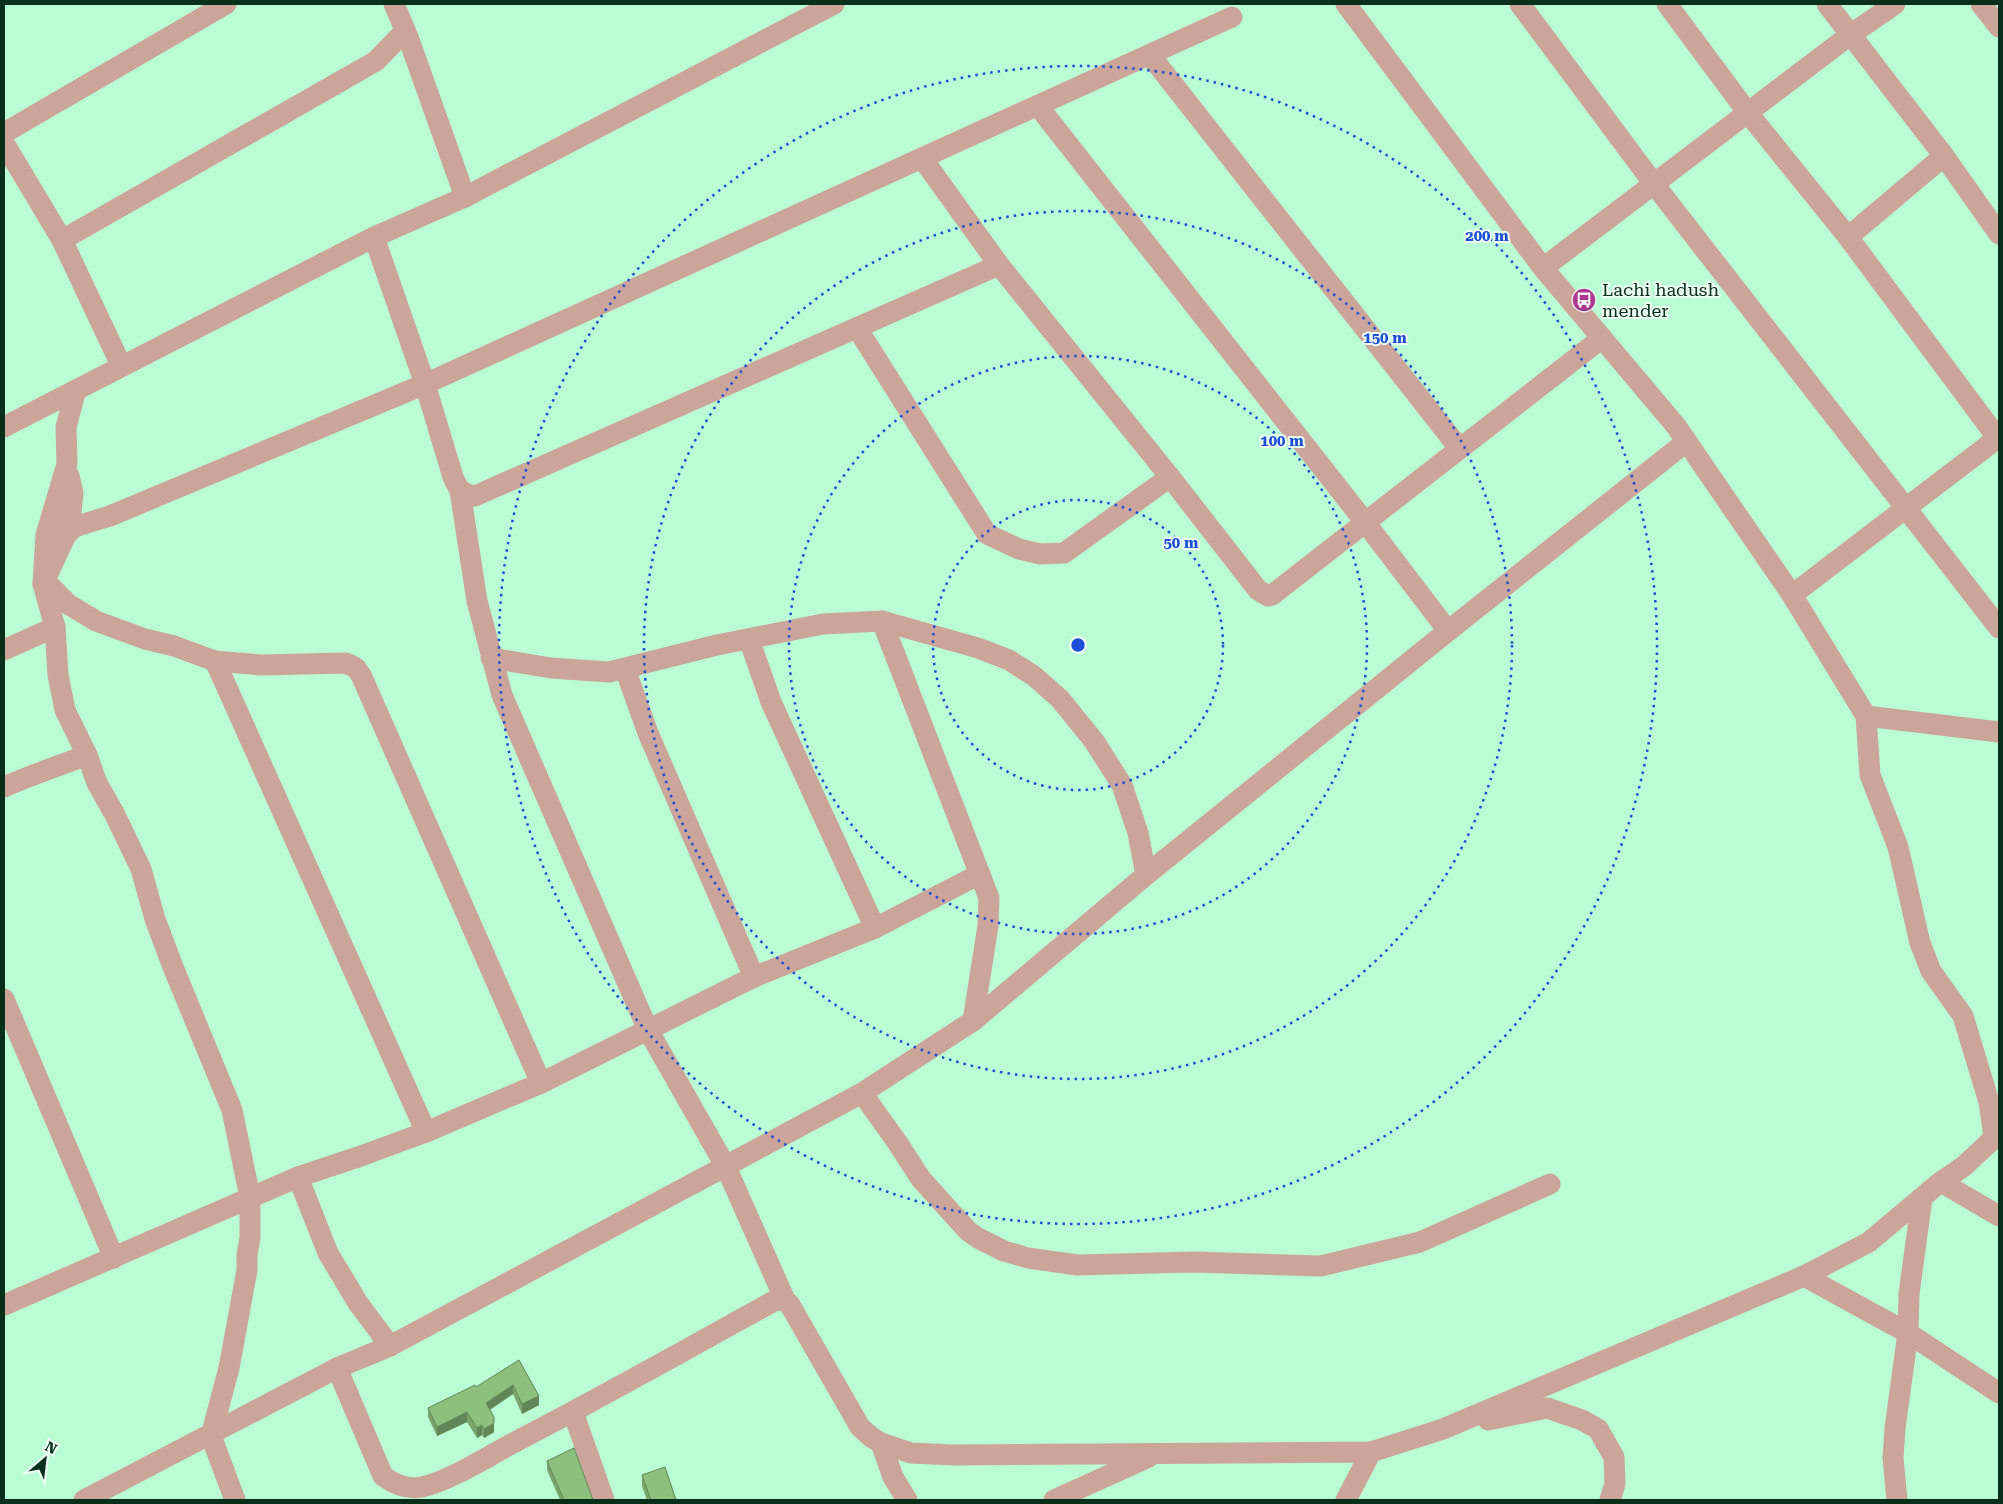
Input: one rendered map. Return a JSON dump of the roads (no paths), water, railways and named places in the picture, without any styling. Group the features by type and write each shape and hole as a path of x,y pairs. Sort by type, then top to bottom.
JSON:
{"street":[{"path":"4,133 226,4"},
{"path":"394,4 465,197"},
{"path":"4,427 121,365 374,237 465,197 834,4"},
{"path":"1520,4 1654,184 1999,628"},
{"path":"1667,4 1748,113 1848,237 1999,439 1792,595"},
{"path":"1826,4 1944,156 1999,234"},
{"path":"1543,268 1850,35 1895,4"},
{"path":"1981,4 1999,27"},
{"path":"374,237 425,384 453,477 460,491 477,601 502,695 648,1030 726,1167 785,1300 790,1305 860,1426 881,1443 911,1454 1371,1452 1443,1429 1804,1276 1869,1242 1941,1182 1964,1166 1997,1136 1989,1102 1963,1016 1931,971 1920,944 1898,847 1870,775 1866,716 1792,595 1676,426 1543,268 1351,6"},
{"path":"44,582 69,532 74,527 110,516 425,384 1232,17"},
{"path":"62,240 376,60 405,31"},
{"path":"1150,55 1459,448"},
{"path":"1038,106 1448,630"},
{"path":"4,143 62,240 121,365"},
{"path":"1848,237 1944,156"},
{"path":"922,158 999,265 1170,477 1258,590 1268,596 1272,596 1602,338"},
{"path":"460,491 465,495 475,496 999,265"},
{"path":"858,328 987,534 1019,549 1040,554 1064,554 1170,477"},
{"path":"69,532 72,493 67,464 66,427 76,390"},
{"path":"84,1500 211,1436 337,1368 390,1346 726,1167 862,1093 973,1022 1146,875 1448,630 1686,442"},
{"path":"67,464 46,536 44,582 55,626 58,676 65,710 87,756 97,783 141,869 155,919 167,951 232,1110 250,1197 250,1238 247,1270 229,1368 211,1436 235,1500"},
{"path":"44,582 68,604 96,621 215,661 260,664 346,663 356,668 361,675 541,1083"},
{"path":"492,658 551,668 609,672 717,645 823,624 882,621 978,648 1009,660 1034,676 1060,699 1094,740 1122,785 1138,833 1146,875"},
{"path":"882,621 989,898 988,926 973,1022"},
{"path":"4,650 55,626"},
{"path":"748,639 771,702 875,928"},
{"path":"215,661 426,1132"},
{"path":"625,669 648,733 754,977"},
{"path":"1866,716 1999,732"},
{"path":"4,787 32,774 87,756"},
{"path":"4,1305 298,1177 426,1132 541,1083 754,977 875,928 980,874"},
{"path":"4,999 114,1258"},
{"path":"862,1093 897,1142 920,1179 968,1231 1004,1251 1028,1258 1077,1265 1194,1262 1321,1266 1420,1242 1550,1184"},
{"path":"298,1177 328,1253 358,1303 390,1346"},
{"path":"1941,1182 1999,1216"},
{"path":"1897,1500 1893,1458 1908,1333 1909,1294 1922,1198"},
{"path":"1804,1276 1908,1333 1999,1393"},
{"path":"337,1368 383,1476 397,1492 407,1488 421,1487 448,1477 573,1412 774,1301 785,1300"},
{"path":"1443,1429 1547,1408 1582,1420 1598,1429 1614,1458 1616,1484 1610,1500"},
{"path":"573,1412 604,1500"},
{"path":"881,1443 893,1477 907,1500"},
{"path":"1346,1500 1371,1452"},
{"path":"1054,1500 1159,1453"}],"place":[{"name":"Lachi hadush mender","path":"1584,300"}]}
